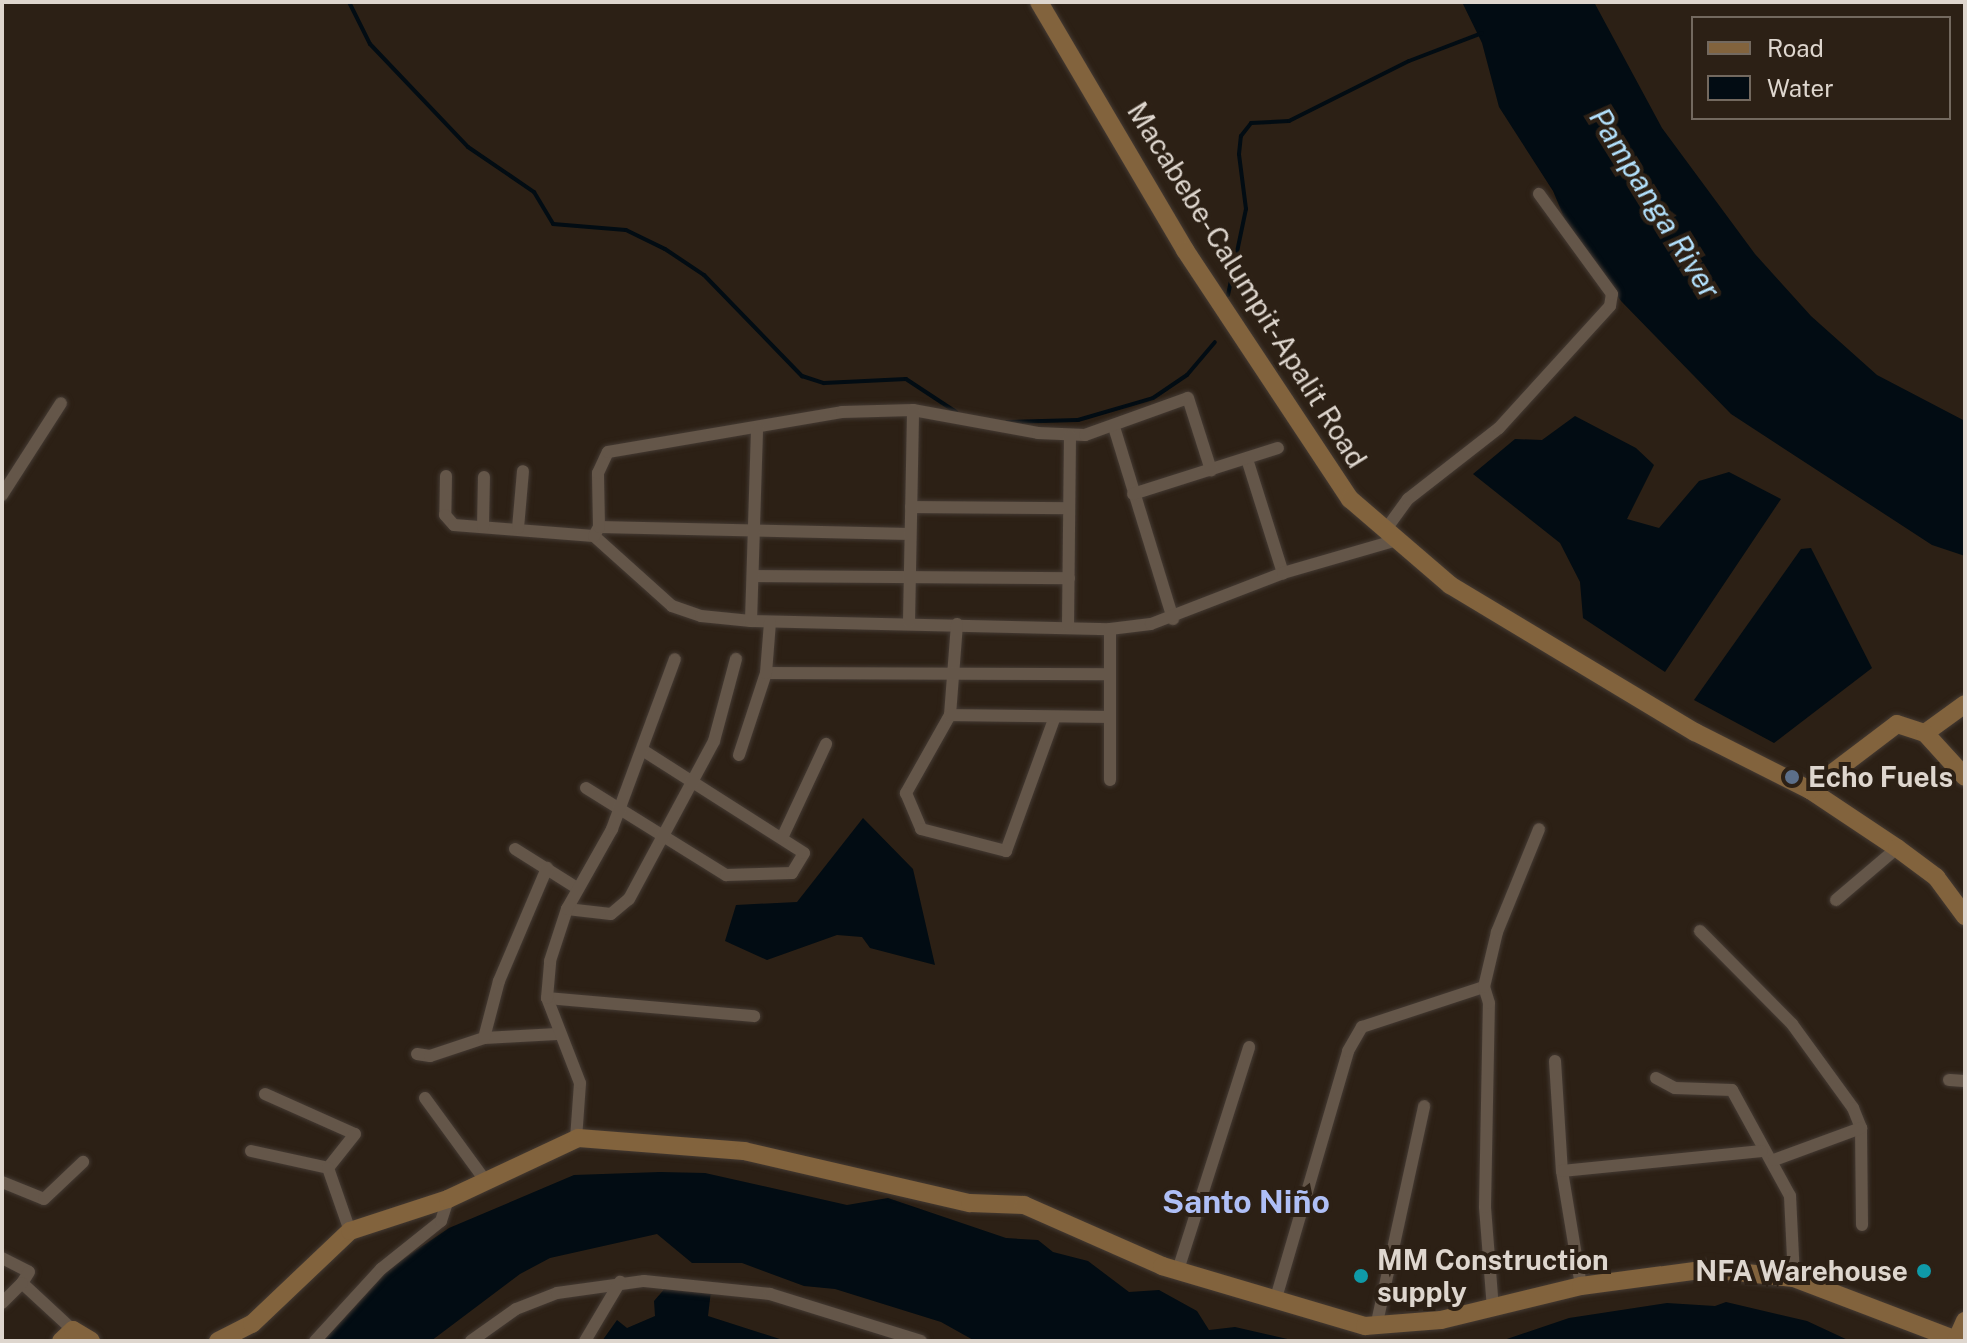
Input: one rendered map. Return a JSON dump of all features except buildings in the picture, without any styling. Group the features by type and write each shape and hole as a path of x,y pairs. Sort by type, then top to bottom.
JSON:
{"main road":[{"name":"Macabebe-Calumpit-Apalit Road","path":"1039,2 1185,250 1350,499 1389,536 1450,585 1682,725 1810,790 1897,848 1936,877 1965,916"},
{"path":"1925,733 1965,704"},
{"path":"1810,790 1861,746 1897,724 1925,733 1965,777"},
{"path":"218,1341 252,1324 350,1231 448,1199 576,1139 671,1141 744,1151 970,1203 1024,1205 1178,1270 1376,1327 1493,1309 1581,1286 1708,1269 1794,1278 1956,1341 1965,1321"},
{"path":"67,1336 91,1341"}],"street":[{"path":"1211,470 1188,398 1114,427 1070,436 913,410 842,412 608,452 598,473 597,532 672,606 701,616 770,622 909,622 1110,629 1173,619 1283,573 1389,536 1408,499 1499,428 1610,306 1612,294 1539,194"},
{"path":"2,495 61,403"},
{"path":"909,622 913,410"},
{"path":"1114,427 1173,619"},
{"path":"751,621 757,428"},
{"path":"1068,626 1070,436"},
{"path":"1133,494 1278,448"},
{"path":"1247,459 1283,573"},
{"path":"518,528 523,471"},
{"path":"446,476 448,522 483,527 597,532 910,534"},
{"path":"483,527 484,477"},
{"path":"911,507 1069,508"},
{"path":"754,576 1069,578"},
{"path":"739,755 766,673 770,622"},
{"path":"957,624 956,675 950,715 906,793 907,804 921,829 999,852 1010,846 1054,719"},
{"path":"1110,629 1107,674 1110,780"},
{"path":"576,1139 580,1083 557,1034 547,998 555,937 577,888 605,844 644,751 675,659"},
{"path":"567,909 611,914 629,899 666,838 718,729 736,659"},
{"path":"766,673 1107,674"},
{"path":"950,715 1054,719 1108,717"},
{"path":"782,838 826,744"},
{"path":"586,788 720,872 738,877 792,873 804,853 644,751"},
{"path":"1493,1309 1485,1207 1489,1003 1484,987 1497,932 1539,829"},
{"path":"1836,900 1897,848"},
{"path":"515,849 577,888"},
{"path":"484,1038 499,981 547,868"},
{"path":"1700,931 1792,1024 1836,1080 1861,1128 1862,1225"},
{"path":"1276,1298 1348,1051 1362,1027 1484,987"},
{"path":"547,998 754,1016"},
{"path":"417,1054 430,1056 484,1038 557,1034"},
{"path":"1178,1270 1249,1047"},
{"path":"1555,1061 1562,1171 1581,1286"},
{"path":"1656,1078 1675,1088 1732,1090 1762,1151 1774,1160 1793,1211 1794,1278"},
{"path":"1949,1080 1965,1081"},
{"path":"265,1094 355,1134 328,1168"},
{"path":"425,1098 487,1183"},
{"path":"1376,1327 1424,1106"},
{"path":"1774,1160 1861,1128"},
{"path":"251,1151 328,1168"},
{"path":"1562,1171 1762,1151"},
{"path":"2,1182 44,1199 83,1162"},
{"path":"328,1168 350,1231"},
{"path":"315,1341 381,1269 441,1221 448,1199"},
{"path":"2,1258 29,1272 2,1303"},
{"path":"471,1341 516,1309 578,1287 620,1282 770,1294 921,1341"},
{"path":"585,1341 620,1282"},
{"path":"22,1283 67,1336"}],"water":[{"name":"Pampanga River","path":"1462,2 1594,2 1662,128 1755,254 1811,316 1877,375 1965,421 1965,556 1932,545 1731,414 1621,301 1566,222 1553,191 1499,107 1482,43"},
{"path":"1575,416 1636,448 1654,465 1627,519 1659,528 1699,481 1729,472 1781,499 1665,672 1583,618 1580,582 1560,543 1473,474 1515,439 1542,440"},
{"path":"1811,548 1872,668 1774,743 1694,700 1801,549"},
{"path":"863,818 913,869 935,965 870,948 862,937 837,935 767,960 725,941 736,905 797,902"},
{"path":"705,1173 847,1205 888,1198 1006,1238 1038,1240 1053,1252 1088,1261 1129,1292 1159,1290 1197,1311 1209,1330 1235,1327 1296,1341 975,1341 941,1322 835,1289 804,1286 742,1263 692,1263 657,1234 550,1258 520,1274 431,1341 323,1341 390,1268 449,1228 574,1175"},
{"path":"667,1286 711,1291 708,1316 786,1341 602,1341 617,1320 627,1328 655,1316 654,1301"},
{"path":"1726,1302 1807,1321 1850,1341 1501,1341 1569,1318 1667,1303 1715,1306"}],"waterway":[{"path":"349,2 370,44 468,147 534,192 553,224 626,230 665,249 704,275 802,376 824,383 906,379 956,412"},
{"path":"1228,295 1246,209 1239,154 1241,136 1251,123 1289,121 1409,61 1482,33"},
{"path":"1007,422 1078,420 1153,398 1187,375 1215,342"}],"place":[{"name":"Echo Fuels","path":"1792,777"},
{"name":"NFA Warehouse","path":"1924,1271"},
{"name":"MM Construction supply","path":"1361,1276"}],"district":[{"name":"Santo Niño","path":"1246,1202"}]}
